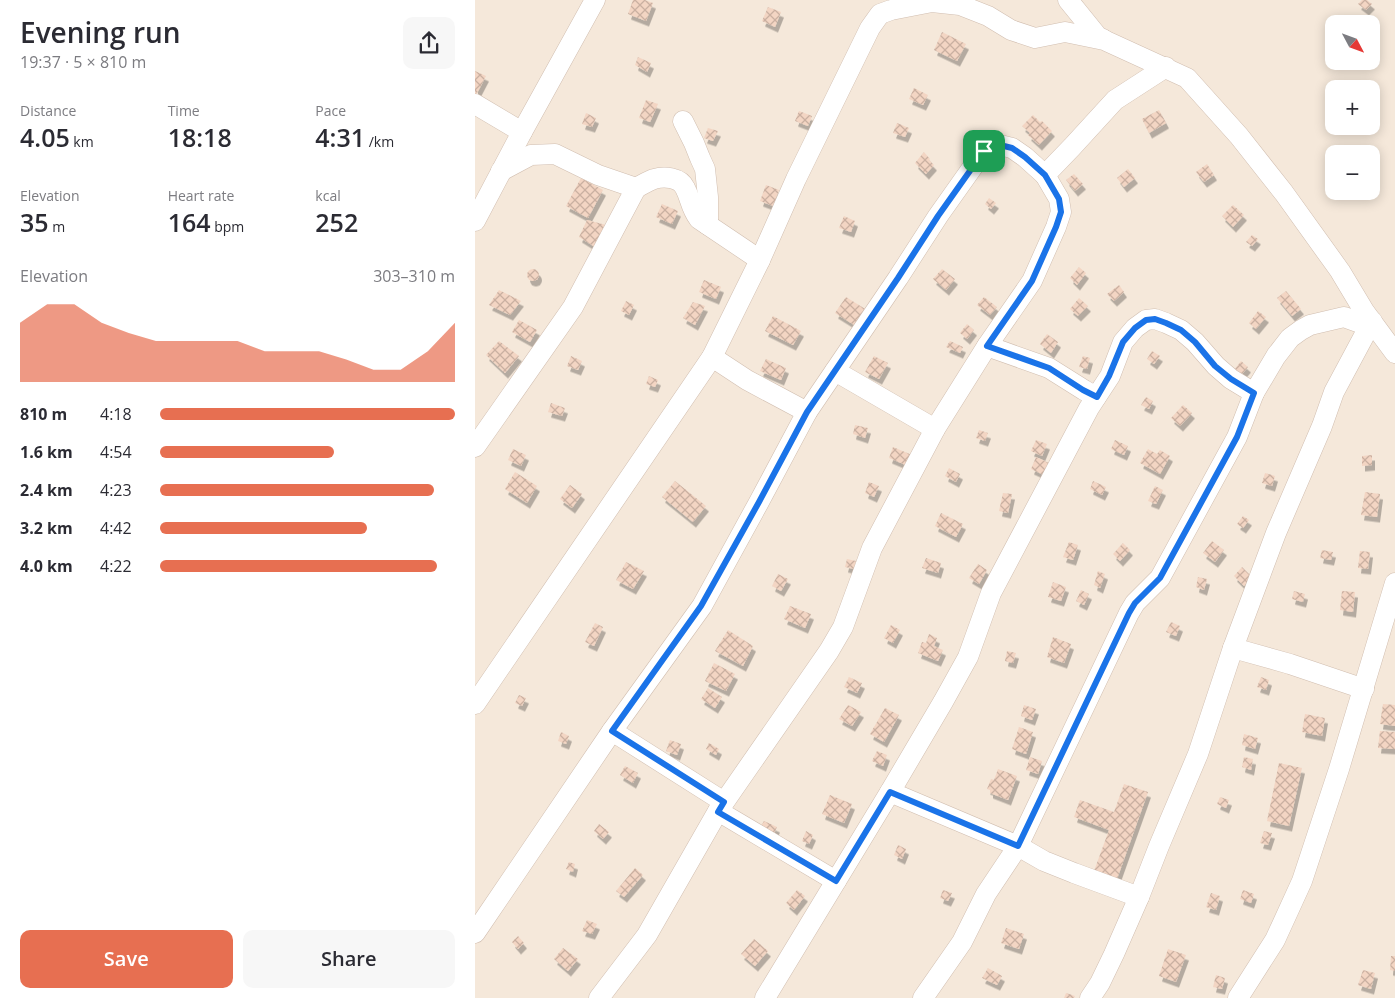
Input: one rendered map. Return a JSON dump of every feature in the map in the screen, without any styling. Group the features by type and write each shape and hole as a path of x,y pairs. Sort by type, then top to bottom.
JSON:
{"street":[{"path":"475,221 595,0"},
{"path":"1068,0 1098,37 1187,78 1239,136 1284,193 1340,271 1370,323 1395,353"},
{"path":"475,704 712,358 760,260 796,179 870,28 881,14 921,2 960,5 988,16 1011,30 1035,38 1065,32 1104,40"},
{"path":"1045,175 1115,100 1166,68"},
{"path":"475,104 522,132"},
{"path":"683,121 695,143 705,169 708,225"},
{"path":"475,933 612,731 701,606 807,412 938,216 984,151 1000,145 1012,148 1045,175 1059,199 1061,212 1032,281 987,346 935,429 872,548 843,627 829,651 721,807 647,935 599,998"},
{"path":"501,171 531,155 555,154 598,175 636,188"},
{"path":"475,447 573,307 636,188 654,179 666,177 679,181 685,187 694,213 699,220 760,260"},
{"path":"923,998 962,942 986,894 1018,846 1129,613 1135,603 1160,578 1237,437 1254,393 1276,356 1290,338 1301,330 1325,321 1344,317 1370,323"},
{"path":"765,998 890,792 968,657 991,593 1109,376 1123,342 1135,328 1146,320 1155,319 1166,323 1181,330 1195,342 1215,366 1231,379 1254,393"},
{"path":"1091,998 1110,962 1139,897 1198,754 1233,648 1276,533 1323,426 1334,392 1370,323"},
{"path":"987,346 1049,368 1097,397"},
{"path":"712,358 747,380 807,412"},
{"path":"835,371 935,429"},
{"path":"1238,998 1275,940 1302,881 1364,689 1395,583"},
{"path":"1233,648 1290,664 1364,689"},
{"path":"612,731 721,807 836,881"},
{"path":"890,792 1018,846 1073,873 1139,897"}],"shaded area":[{"path":"475,0 1395,0 1395,998 475,998"}],"building":[{"path":"633,0 645,0 653,3 646,21 628,14"},
{"path":"1362,0 1367,0 1372,4 1366,10 1358,4"},
{"path":"768,7 781,12 775,27 762,21"},
{"path":"942,32 966,44 957,61 934,50"},
{"path":"638,57 651,63 647,72 635,65"},
{"path":"475,71 486,76 475,97"},
{"path":"914,88 928,95 923,105 909,99"},
{"path":"646,100 658,104 650,122 639,118"},
{"path":"1159,110 1166,123 1149,133 1142,119"},
{"path":"799,111 812,116 808,126 795,121"},
{"path":"586,113 596,118 592,127 582,124"},
{"path":"1033,115 1052,131 1039,145 1028,135 1030,133 1022,126"},
{"path":"897,123 909,128 905,137 893,133"},
{"path":"708,128 718,131 713,141 704,138"},
{"path":"924,152 934,165 926,174 915,163"},
{"path":"1207,164 1214,175 1204,182 1196,172"},
{"path":"1128,169 1135,178 1124,187 1117,178"},
{"path":"1074,174 1083,184 1075,191 1066,180"},
{"path":"581,178 603,190 588,218 566,206"},
{"path":"766,185 779,190 773,206 760,201"},
{"path":"989,198 996,203 991,209 985,204"},
{"path":"662,204 678,211 672,224 656,217"},
{"path":"1233,205 1244,215 1233,227 1222,216"},
{"path":"844,216 855,221 851,232 839,228"},
{"path":"587,220 606,225 598,249 579,237"},
{"path":"1252,235 1258,239 1252,246 1246,242"},
{"path":"1079,267 1086,273 1077,285 1070,278"},
{"path":"531,269 535,269 539,275 535,281 531,281 527,277 527,273"},
{"path":"942,269 955,279 946,290 933,279"},
{"path":"704,280 721,287 716,299 699,292"},
{"path":"1119,285 1124,292 1114,301 1107,294"},
{"path":"499,290 521,301 510,315 489,305"},
{"path":"1286,291 1301,309 1292,316 1277,298"},
{"path":"846,297 870,312 859,328 835,313"},
{"path":"984,297 997,307 990,315 977,305"},
{"path":"1079,298 1088,306 1078,316 1070,309"},
{"path":"626,301 634,305 629,315 621,311"},
{"path":"693,302 705,306 695,325 683,318"},
{"path":"1258,311 1266,317 1256,329 1249,323"},
{"path":"773,316 801,331 793,345 765,331"},
{"path":"519,320 537,330 530,342 512,332"},
{"path":"967,324 974,330 967,339 960,333"},
{"path":"1047,334 1058,342 1051,353 1040,344"},
{"path":"499,341 519,356 505,373 486,355"},
{"path":"950,341 963,347 960,353 946,347"},
{"path":"1152,351 1160,356 1154,364 1147,359"},
{"path":"571,356 582,361 578,370 567,366"},
{"path":"874,356 888,363 879,379 865,372"},
{"path":"1083,356 1090,358 1087,369 1079,367"},
{"path":"766,359 786,368 781,380 760,371"},
{"path":"1241,361 1248,367 1241,375 1234,370"},
{"path":"649,376 658,380 655,387 646,384"},
{"path":"1146,397 1153,401 1149,409 1141,405"},
{"path":"551,403 565,408 562,416 548,412"},
{"path":"1183,405 1192,413 1180,426 1171,418"},
{"path":"855,425 868,428 865,438 853,434"},
{"path":"979,430 988,433 985,441 976,438"},
{"path":"1036,440 1047,444 1042,456 1031,451"},
{"path":"1115,440 1128,446 1124,455 1111,449"},
{"path":"893,447 912,455 908,466 889,458"},
{"path":"513,449 526,455 521,466 508,460"},
{"path":"1148,449 1157,454 1160,450 1170,456 1160,474 1140,463"},
{"path":"1372,455 1372,465 1362,466 1362,456"},
{"path":"1036,457 1053,465 1048,477 1031,469"},
{"path":"949,468 960,474 956,482 945,476"},
{"path":"515,472 537,486 527,503 505,489"},
{"path":"1265,473 1275,476 1272,486 1262,483"},
{"path":"675,481 706,506 693,522 662,497"},
{"path":"1093,481 1106,487 1102,495 1090,489"},
{"path":"869,482 879,486 874,497 865,493"},
{"path":"570,485 582,494 572,508 560,499"},
{"path":"1155,486 1163,490 1156,504 1148,501"},
{"path":"1365,492 1380,494 1377,517 1361,515"},
{"path":"1003,493 1012,494 1008,513 999,511"},
{"path":"941,513 963,524 956,537 935,526"},
{"path":"1243,516 1249,520 1243,528 1237,524"},
{"path":"1212,541 1224,550 1215,562 1203,553"},
{"path":"1069,542 1078,545 1073,560 1063,557"},
{"path":"1123,543 1130,550 1120,561 1113,554"},
{"path":"1322,550 1333,552 1331,560 1320,558"},
{"path":"1360,551 1370,552 1368,569 1358,568"},
{"path":"926,558 941,563 938,573 922,568"},
{"path":"847,559 856,561 854,569 845,567"},
{"path":"626,562 644,571 633,589 616,580"},
{"path":"978,564 987,570 979,584 969,578"},
{"path":"1242,567 1252,577 1244,586 1234,576"},
{"path":"1098,571 1105,574 1100,588 1094,585"},
{"path":"778,574 788,579 781,591 772,586"},
{"path":"1198,577 1207,579 1204,590 1196,587"},
{"path":"1053,582 1066,587 1061,601 1048,597"},
{"path":"1081,590 1089,594 1084,605 1076,601"},
{"path":"1294,591 1305,594 1303,602 1292,599"},
{"path":"1342,591 1355,592 1353,612 1340,610"},
{"path":"790,606 811,614 805,628 784,619"},
{"path":"1171,622 1180,626 1176,636 1166,632"},
{"path":"595,623 603,627 594,646 585,642"},
{"path":"891,625 900,630 893,643 884,638"},
{"path":"728,630 753,646 743,666 715,651"},
{"path":"929,634 937,638 934,646 943,650 938,661 918,653 922,642 926,643"},
{"path":"1053,637 1071,644 1064,663 1047,657"},
{"path":"1007,651 1016,653 1013,663 1005,661"},
{"path":"714,663 735,674 726,691 705,681"},
{"path":"849,677 862,683 857,693 844,687"},
{"path":"1261,677 1269,680 1266,690 1257,687"},
{"path":"708,688 722,697 715,708 701,699"},
{"path":"519,695 526,698 522,706 515,703"},
{"path":"1383,704 1395,705 1395,726 1380,724"},
{"path":"848,705 861,712 852,726 839,719"},
{"path":"1024,705 1036,709 1032,720 1021,716"},
{"path":"885,708 899,715 884,742 870,734"},
{"path":"1305,714 1325,718 1322,736 1302,732"},
{"path":"1019,727 1033,732 1026,754 1012,749"},
{"path":"1380,731 1395,732 1395,749 1378,748"},
{"path":"561,732 569,736 566,744 558,741"},
{"path":"1244,734 1258,738 1255,749 1242,745"},
{"path":"670,740 681,744 677,755 666,751"},
{"path":"709,743 719,749 716,755 706,749"},
{"path":"877,751 887,755 883,766 872,761"},
{"path":"1030,757 1042,761 1038,774 1026,770"},
{"path":"1244,757 1253,759 1251,770 1242,767"},
{"path":"1279,763 1302,768 1289,826 1267,821"},
{"path":"625,766 638,773 633,783 620,775"},
{"path":"998,769 1017,776 1008,800 990,793 990,790 987,789 991,779 994,780"},
{"path":"1124,784 1148,792 1117,879 1094,871 1109,830 1074,817 1080,800 1114,812"},
{"path":"830,795 852,804 844,823 822,814"},
{"path":"1220,797 1229,800 1226,808 1217,804"},
{"path":"764,821 777,827 772,838 758,831"},
{"path":"599,824 609,832 603,839 594,831"},
{"path":"806,831 813,835 809,844 802,841"},
{"path":"1264,831 1272,833 1268,845 1260,843"},
{"path":"898,845 906,849 902,859 894,855"},
{"path":"569,862 575,864 573,872 566,869"},
{"path":"635,868 643,875 624,897 616,891"},
{"path":"797,890 805,896 794,910 786,903"},
{"path":"943,890 952,893 948,901 940,898"},
{"path":"1243,890 1254,894 1251,903 1240,899"},
{"path":"1211,893 1220,896 1216,910 1206,907"},
{"path":"587,920 597,924 592,934 582,931"},
{"path":"1006,928 1024,934 1019,949 1001,943"},
{"path":"518,936 524,943 518,949 512,942"},
{"path":"754,939 768,951 755,966 741,954"},
{"path":"563,948 578,959 568,971 554,959"},
{"path":"1168,949 1186,955 1176,982 1159,976"},
{"path":"1391,956 1395,956 1395,971 1390,970"},
{"path":"988,968 1002,976 997,985 982,978"},
{"path":"1363,970 1375,973 1371,989 1358,985"},
{"path":"1216,975 1225,978 1222,989 1213,987"},
{"path":"1066,993 1075,996 1074,998 1064,998"}],"route":[{"path":"1000,145 1012,148 1025,157 1045,175 1059,199 1061,212 1032,281 987,346 1049,368 1097,397 1105,386 1123,342 1135,328 1146,320 1155,319 1181,330 1195,342 1215,366 1231,379 1254,393 1237,437 1160,578 1135,603 1129,613 1018,846 890,792 836,881 718,812 724,802 612,731 701,606 807,412 938,216 984,151 1000,145"}]}
